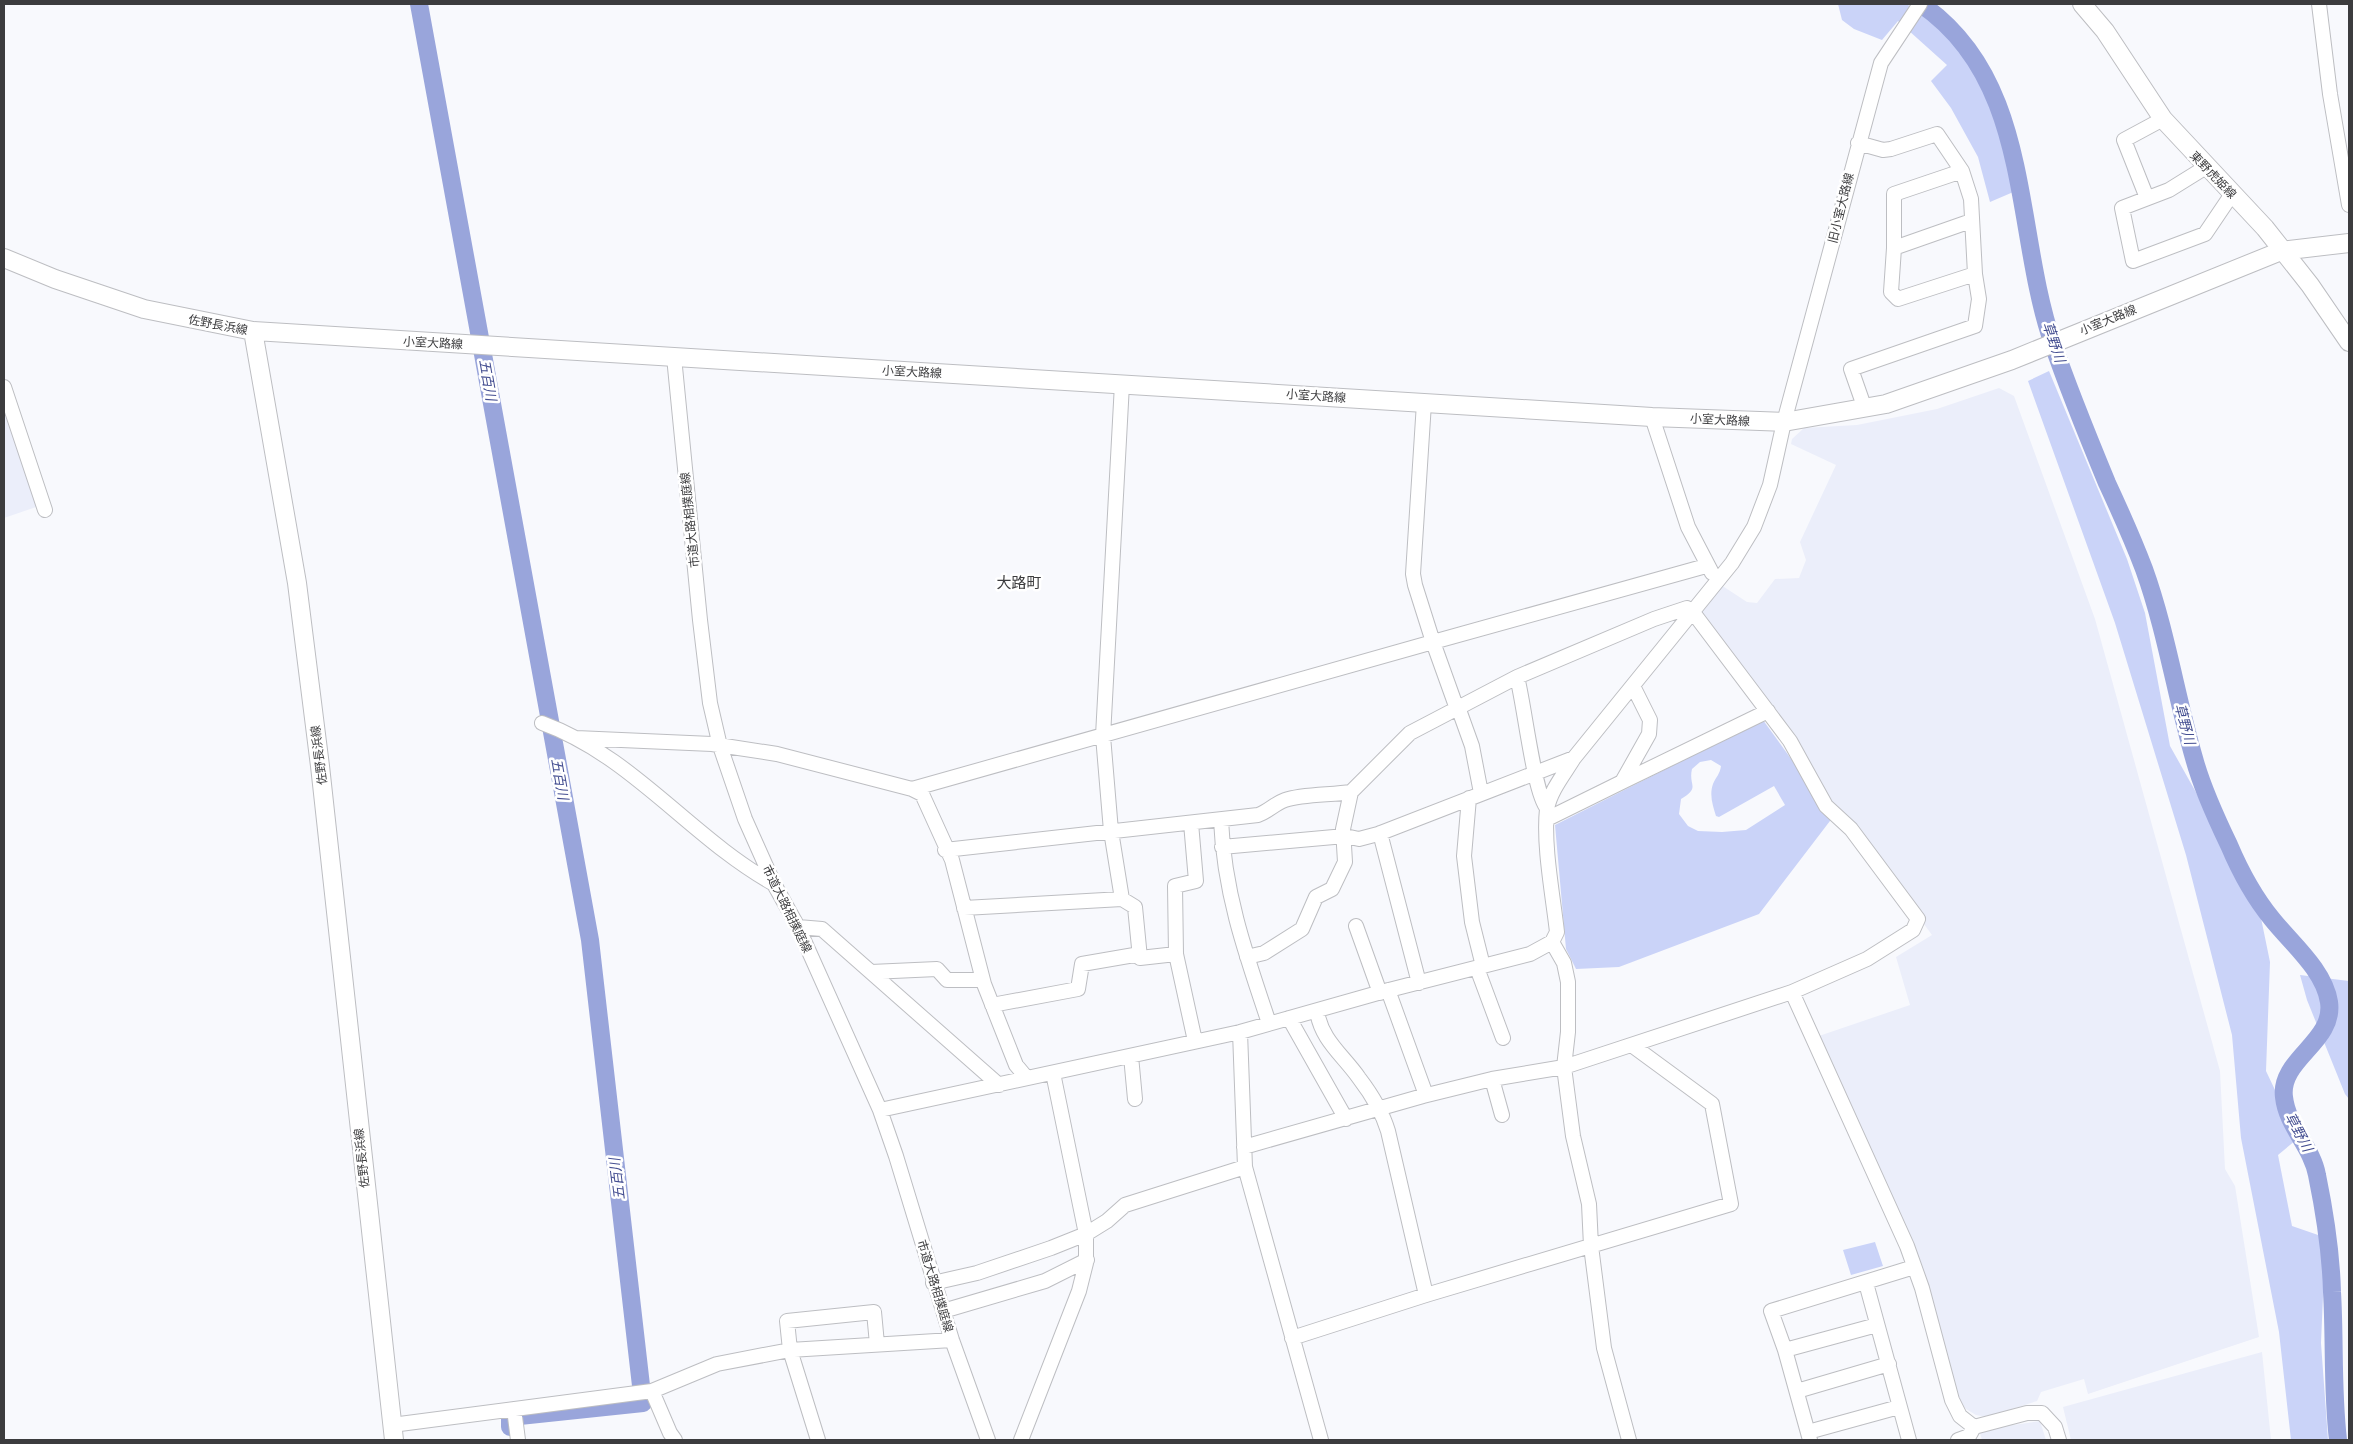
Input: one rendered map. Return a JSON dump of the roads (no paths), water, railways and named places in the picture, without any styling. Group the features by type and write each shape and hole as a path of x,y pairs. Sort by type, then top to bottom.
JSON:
{"main road":[{"name":"東野虎姫線","path":"2082,4 2104,31 2163,119 2265,228 2281,251 2310,284 2349,342"},
{"name":"小室大路線","path":"253,331 1652,417 1784,422 1865,409 1931,390 2016,358 2281,251 2349,243"},
{"name":"佐野長浜線","path":"4,258 55,279 144,309 189,320 253,331 297,583 320,766 393,1432"}],"street":[{"name":"旧小室大路線","path":"1547,813 1557,785 1574,758 1732,563 1754,527 1770,485 1784,422 1881,63 1920,4"},
{"path":"2319,4 2330,94 2349,205"},
{"path":"2147,198 2124,140 2163,119"},
{"path":"1858,143 1883,150 1937,134 1962,171 1971,199 1975,274 1979,299 1975,326 1851,369 1865,409"},
{"path":"2206,167 2169,190 2122,208 2133,261 2205,234 2232,194"},
{"path":"1962,171 1894,194 1894,248 1891,292 1898,299 1975,274"},
{"path":"1894,248 1971,221"},
{"name":"市道大路相撲庭線","path":"674,358 700,620 710,703 720,746 745,819 774,884 798,927 880,1110 896,1156 933,1283 988,1440"},
{"path":"1122,384 1103,736 1111,831 1122,899"},
{"path":"4,387 46,510"},
{"path":"1424,403 1414,574 1415,585 1432,642 1472,746 1475,796 1464,856 1480,967 1503,1038"},
{"path":"1652,417 1688,527 1706,566 1717,580"},
{"path":"912,789 1706,566"},
{"path":"1244,1147 1426,1095 1492,1079 1564,1068 1633,1046 1792,992 1867,959 1913,930 1918,919 1851,829 1826,806 1790,741 1718,648 1692,611 1687,608 1654,619 1517,677 1410,733 1351,792 1343,829 1345,836 1345,862 1332,889 1316,897 1302,929 1264,952 1247,957"},
{"path":"880,1110 1240,1032 1530,954 1552,942 1557,932 1548,844 1547,813 1535,772 1523,697 1517,677"},
{"path":"1622,782 1649,734 1650,720 1632,686"},
{"path":"1547,813 1622,782 1768,711"},
{"path":"542,723 576,738 620,765 748,868 774,884"},
{"path":"576,738 712,744 777,754 912,789 922,794 952,860 983,980 1016,1065 1026,1077"},
{"path":"1222,847 1345,836 1359,839 1380,833 1574,758"},
{"path":"946,850 1258,815 1271,810 1276,804 1287,799 1351,792"},
{"path":"1220,820 1224,868 1237,927 1270,1024"},
{"path":"1191,823 1196,881 1175,886 1176,954 1195,1041"},
{"path":"1380,833 1419,983"},
{"path":"964,908 1122,899 1136,906 1140,958 1176,954"},
{"path":"1356,926 1426,1095"},
{"path":"798,927 822,929 999,1085"},
{"path":"1552,942 1564,963 1568,982 1568,1032 1564,1068 1573,1136 1590,1204 1592,1246 1604,1348 1629,1440"},
{"path":"992,1004 1078,989 1082,964 1140,954"},
{"path":"871,972 938,969 947,980 983,980"},
{"path":"1792,992 1907,1246 1952,1400 1960,1416 1974,1427"},
{"path":"1317,1011 1319,1024 1332,1046 1359,1076 1381,1109 1426,1295"},
{"path":"1289,1018 1346,1119"},
{"path":"1240,1032 1245,1167 1321,1440"},
{"path":"1292,1338 1426,1295 1731,1204 1712,1104 1633,1046"},
{"path":"1131,1056 1135,1099"},
{"path":"1021,1440 1079,1291 1087,1260 1086,1234 1053,1073"},
{"path":"1492,1079 1502,1115"},
{"path":"933,1283 977,1273 1086,1234 1106,1221 1125,1205 1245,1167"},
{"path":"943,1311 1045,1281 1087,1260"},
{"path":"1899,1407 1809,1436 1785,1350 1771,1311 1914,1267"},
{"path":"1866,1283 1909,1440"},
{"path":"818,1440 790,1350 787,1321 874,1312 877,1344"},
{"path":"1785,1350 1877,1325"},
{"path":"393,1432 514,1409 651,1391 717,1364 790,1350 952,1340"},
{"path":"1796,1391 1889,1364"},
{"path":"651,1391 670,1434 675,1440"},
{"path":"514,1409 518,1440"},
{"path":"1958,1440 1969,1436 1974,1427 2027,1413 2042,1413 2050,1419 2055,1427 2058,1440"}],"waterway":[{"name":"五百川","path":"419,4 590,940 643,1403 510,1417 510,1427"},
{"name":"草野川","path":"1921,4 1957,36 1983,73 2001,115 2014,160 2040,300 2053,344 2086,431 2152,592 2194,758 2210,803 2253,893 2265,911 2314,968 2326,990 2329,1002 2329,1016 2316,1040 2290,1072 2285,1084 2284,1097 2286,1108 2294,1127 2314,1165 2325,1219 2331,1277 2338,1440"}],"district":[{"name":"大路町","path":"1019,583"}]}
